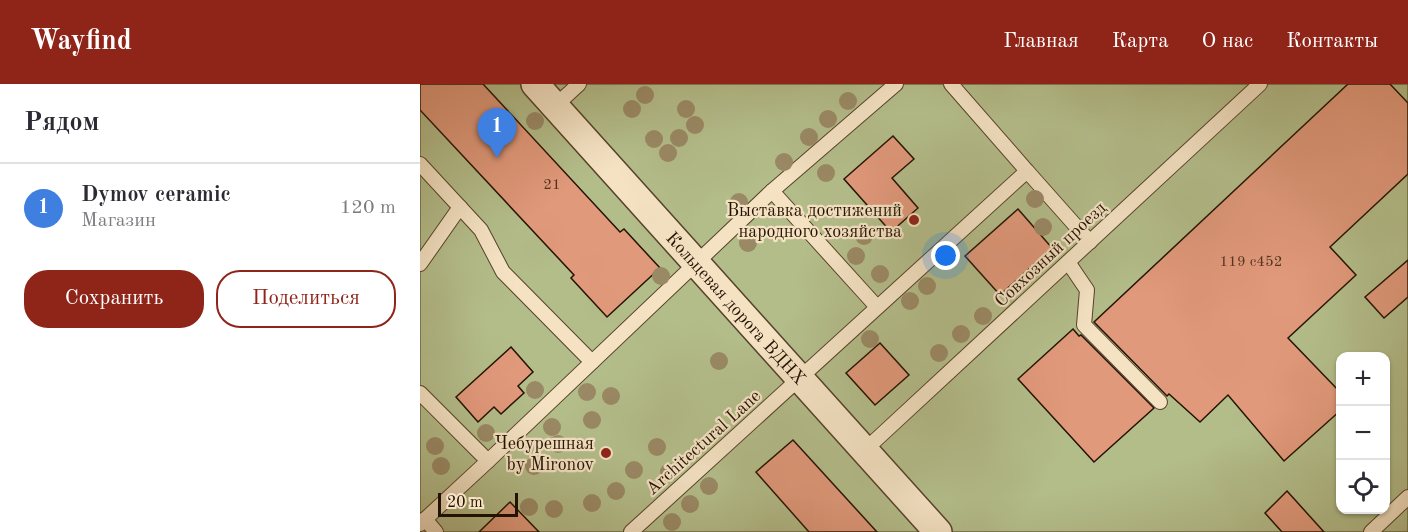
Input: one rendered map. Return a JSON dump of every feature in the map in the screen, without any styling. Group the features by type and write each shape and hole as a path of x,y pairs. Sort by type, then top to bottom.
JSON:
{"street":[{"name":"Кольцевая дорога ВДНХ","path":"536,84 695,264 938,532"}],"lane":[{"path":"555,106 579,84"},
{"path":"436,532 422,522 772,191 896,84"},
{"path":"951,84 1090,242"},
{"name":"Совхозный проезд","path":"865,450 1260,84"},
{"path":"420,164 481,230 503,272 592,362"},
{"name":"Architectural Lane","path":"631,532 1027,171"},
{"path":"772,191 877,308"},
{"path":"420,264 460,207"},
{"path":"1068,262 1088,290 1084,325 1160,402"},
{"path":"420,393 488,462"},
{"path":"1371,532 1408,497"}],"green space":[{"name":"Выставка достижений народного хозяйства","path":"420,84 1408,84 1408,532 420,532"}],"building":[{"path":"420,84 483,84 620,232 624,229 660,268 607,317 571,278 574,275 420,110"},
{"path":"1348,84 1390,84 1408,103 1408,174 1330,247 1356,275 1288,338 1336,388 1336,414 1284,461 1228,395 1200,422 1169,394 1167,396 1094,322"},
{"path":"893,136 914,159 892,178 918,208 891,232 844,179"},
{"path":"1018,209 1052,248 1000,295 965,256"},
{"path":"1408,260 1408,297 1384,318 1365,297"},
{"path":"1073,329 1154,408 1094,462 1018,379"},
{"path":"880,343 909,375 875,405 846,373"},
{"path":"511,347 533,372 518,386 524,393 501,414 494,407 478,422 456,397"},
{"path":"793,440 877,532 809,532 756,472"},
{"path":"1287,491 1324,532 1282,532 1265,513"},
{"path":"510,502 539,532 479,532"}],"place":[{"name":"Dymov ceramic","path":"497,158"},
{"name":"Выставка достижений народного хозяйства","path":"914,220"},
{"name":"Чебурешная by Mironov","path":"606,453"}]}
